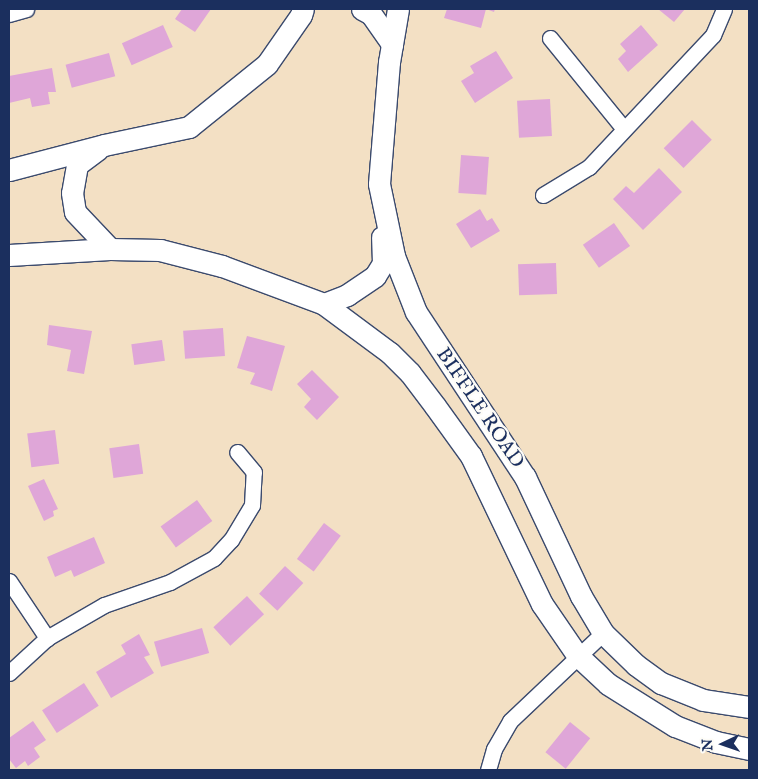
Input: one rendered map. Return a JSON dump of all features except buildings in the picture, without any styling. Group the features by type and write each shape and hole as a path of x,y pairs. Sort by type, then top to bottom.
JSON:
{"street":[{"path":"9,14 26,9"},
{"path":"362,9 371,14 392,44"},
{"name":"BIFFLE ROAD","path":"398,9 392,44 379,184 394,256 416,312 525,477 580,596 603,633 636,665 662,683 703,700 749,707"},
{"path":"543,196 589,167 714,35 724,9"},
{"path":"9,170 104,145 189,127 267,64 305,11"},
{"path":"550,38 624,129"},
{"path":"104,145 77,165 72,193 75,212 110,249"},
{"path":"324,304 347,295 375,276 383,263 379,184"},
{"name":"BIFFLE ROAD","path":"9,255 110,249 160,250 204,262 324,304 390,353 410,373 435,406 470,456 542,604 577,656 608,684 675,726 716,742 749,749"},
{"path":"9,673 47,638 104,605 170,582 214,558 231,540 252,505 254,472 237,452"},
{"path":"9,581 47,638"},
{"path":"488,770 494,749 510,721 603,633"}]}
